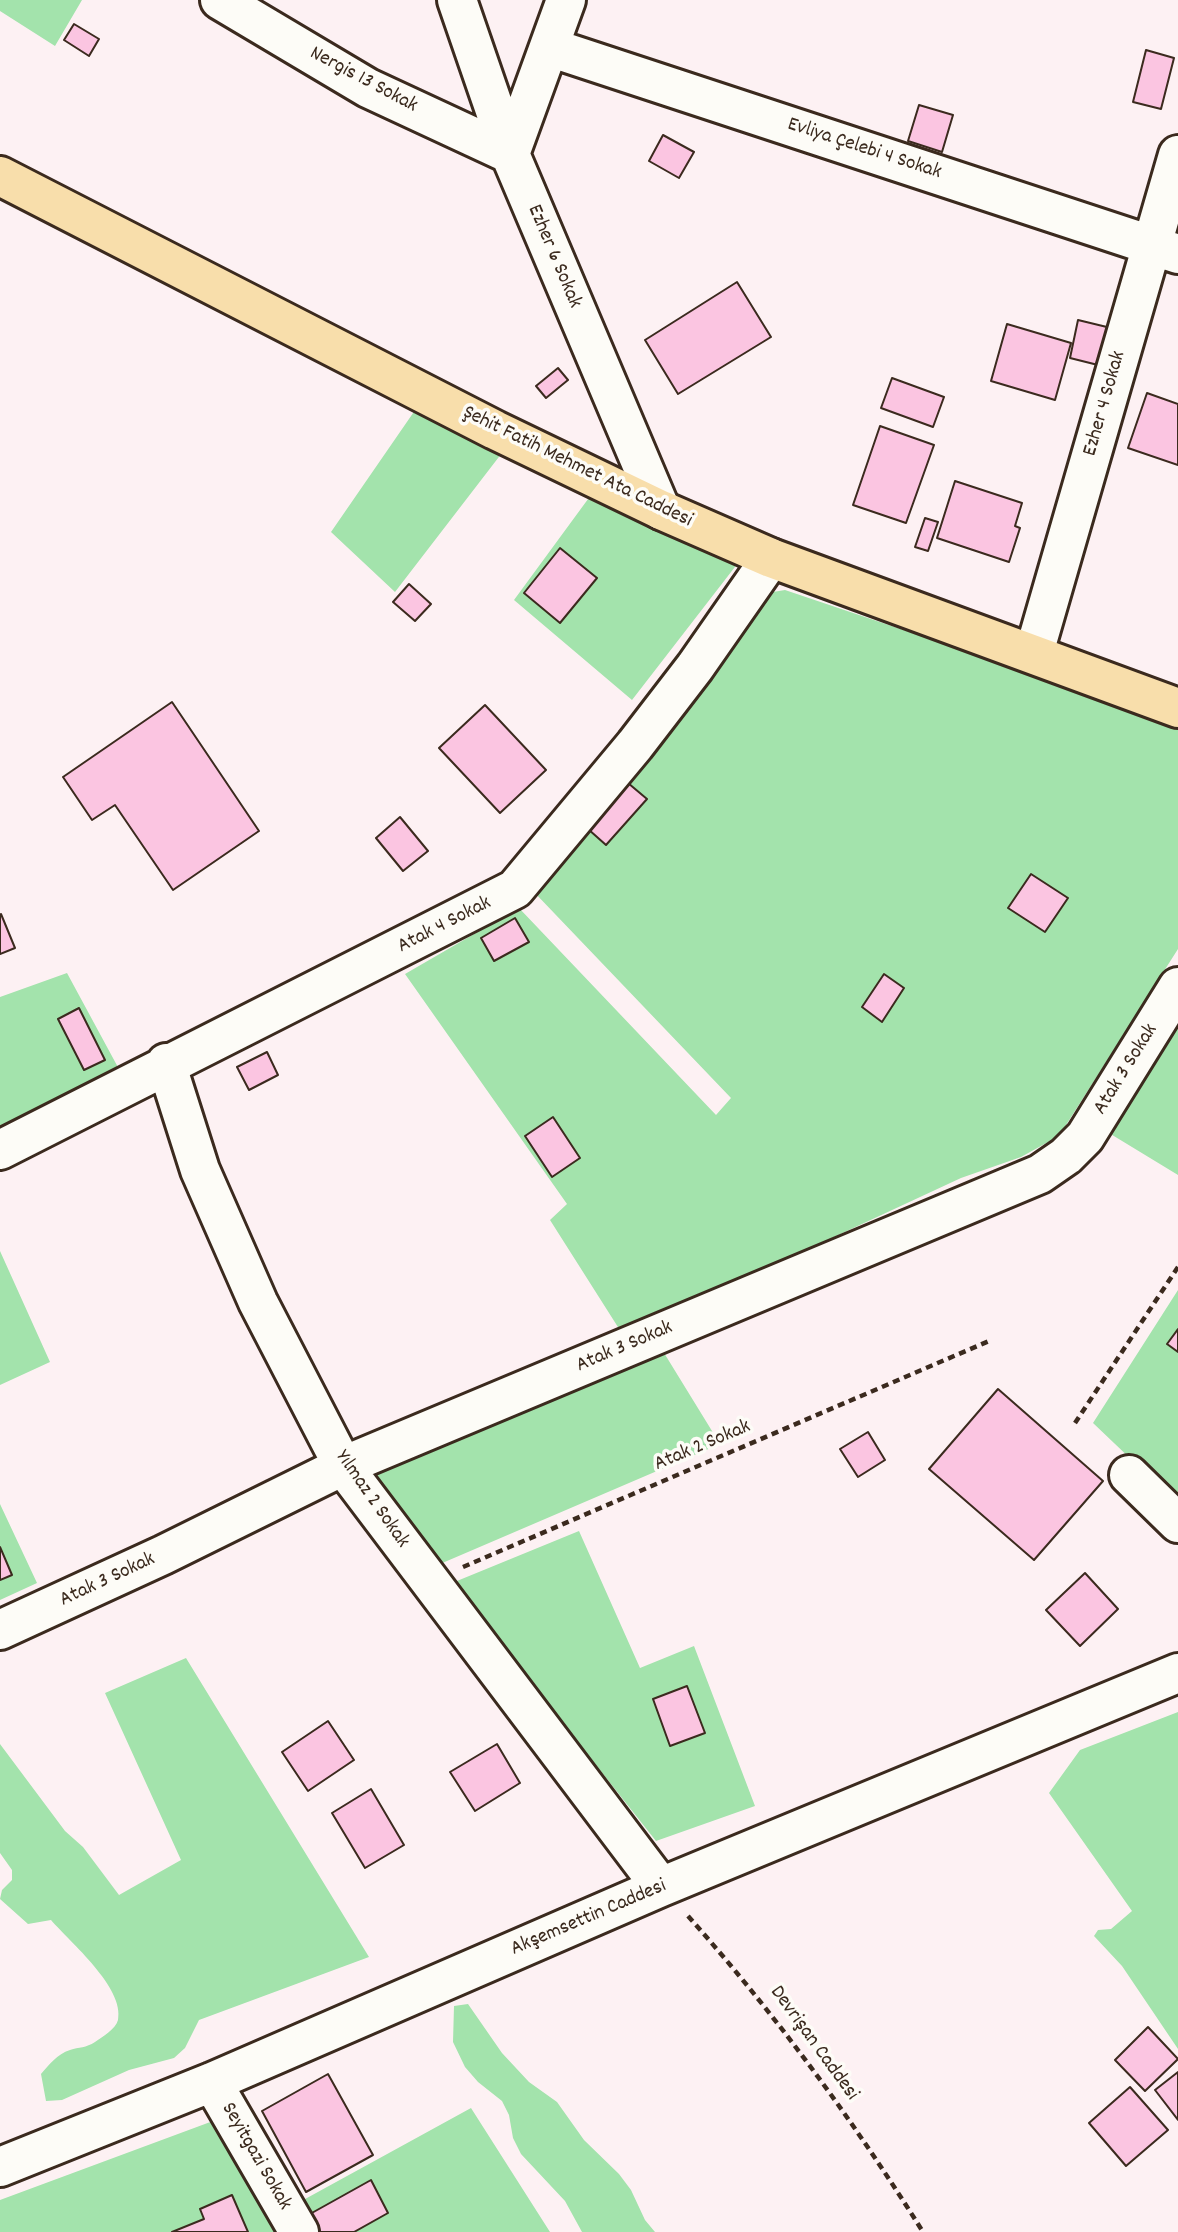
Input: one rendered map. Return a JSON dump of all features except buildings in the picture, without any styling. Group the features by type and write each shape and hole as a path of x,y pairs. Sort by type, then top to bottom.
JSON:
{"main road":[{"name":"Şehit Fatih Mehmet Ata Caddesi","path":"0,176 495,430 661,510 771,558 1178,708"}],"street":[{"name":"Nergis 13 Sokak","path":"220,0 368,88 510,154"},
{"name":"Ezher 6 Sokak","path":"457,0 510,154 661,510"},
{"path":"510,154 566,0"},
{"name":"Evliya Çelebi 4 Sokak","path":"549,47 1165,249"},
{"name":"Ezher 4 Sokak","path":"1034,653 1165,249 1178,155"},
{"name":"Atak 4 Sokak","path":"0,1150 166,1063 325,988 515,889 635,746 695,667 771,558"},
{"name":"Atak 3 Sokak","path":"0,1630 163,1555 344,1466 1040,1174 1066,1156 1085,1136 1178,987"},
{"name":"Yılmaz 2 Sokak","path":"166,1063 200,1170 258,1302 344,1466 662,1887"},
{"path":"1129,1475 1178,1523"},
{"name":"Akşemsettin Caddesi","path":"0,2166 212,2082 662,1887 1178,1673"},
{"name":"Seyitgazi Sokak","path":"212,2082 299,2232"}],"path":[{"path":"1075,1423 1178,1267"},
{"name":"Atak 2 Sokak","path":"430,1581 989,1341"},
{"name":"Devrişan Caddesi","path":"662,1887 754,1990 831,2093 923,2232"}],"green space":[{"path":"0,0 82,0 55,46 0,11"},
{"path":"420,403 505,449 395,592 331,532"},
{"path":"591,495 738,563 632,700 514,600"},
{"path":"785,590 1108,699 1178,728 1178,949 1059,1136 1021,1157 961,1178 623,1335 550,1220 567,1204 405,974 519,908 716,1115 731,1098 533,891 767,593"},
{"path":"67,973 120,1071 0,1131 0,997"},
{"path":"1178,1006 1178,1175 1104,1130"},
{"path":"0,1251 50,1362 0,1385"},
{"path":"1178,1290 1178,1504 1093,1423"},
{"path":"661,1348 720,1444 433,1567 365,1467"},
{"path":"0,1504 37,1583 0,1600"},
{"path":"579,1531 640,1668 694,1646 755,1806 656,1841 452,1583"},
{"path":"186,1658 369,1957 199,2020 185,2048 174,2058 129,2070 62,2100 46,2101 41,2074 61,2054 92,2044 115,2027 118,2007 105,1980 51,1920 28,1924 0,1899 2,1890 12,1880 12,1870 0,1853 0,1744 65,1831 83,1847 119,1895 181,1860 105,1693"},
{"path":"1178,1712 1178,2049 1122,1966 1094,1936 1098,1930 1111,1929 1132,1911 1049,1793 1080,1750"},
{"path":"468,2004 502,2053 529,2082 557,2102 584,2140 619,2174 631,2190 645,2220 655,2232 582,2232 565,2201 521,2154 513,2138 509,2115 502,2101 478,2082 465,2067 453,2042 454,2006"},
{"path":"471,2108 550,2232 313,2232 296,2204"},
{"path":"213,2121 277,2232 0,2232 0,2200"}]}
